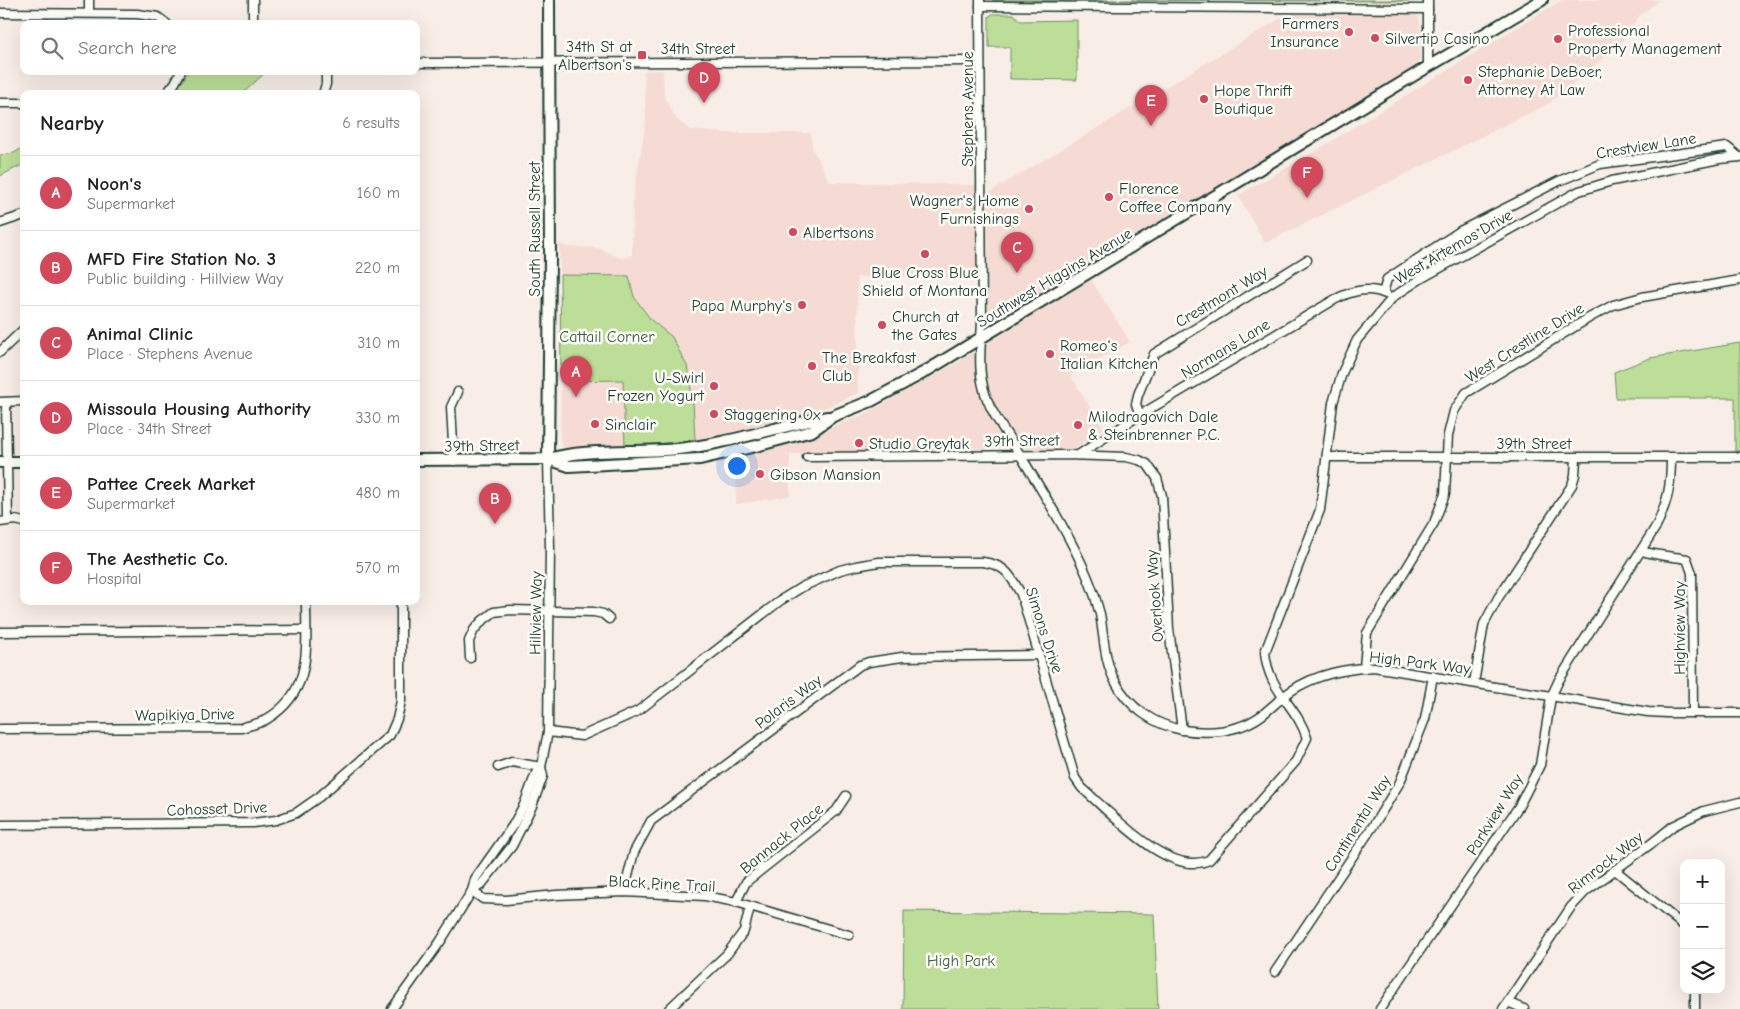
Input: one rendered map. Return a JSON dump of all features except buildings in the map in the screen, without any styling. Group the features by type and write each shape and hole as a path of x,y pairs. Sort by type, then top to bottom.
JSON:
{"main road":[{"name":"South Russell Street","path":"548,459 549,0"},
{"name":"Southwest Higgins Avenue","path":"548,459 568,466 686,461 756,446 812,431 833,416 898,387 982,338 1428,67 1542,0"},
{"name":"Southwest Higgins Avenue","path":"548,459 567,454 678,449 734,440 833,416"},
{"name":"Southwest Higgins Avenue","path":"686,461 698,454 770,438 775,435 777,430"},
{"name":"39th Street","path":"420,460 548,459"},
{"path":"4,462 20,462"}],"street":[{"path":"89,0 89,12"},
{"path":"253,0 253,20"},
{"path":"980,3 1428,4 1428,67"},
{"name":"Stephens Avenue","path":"980,3 982,338"},
{"path":"0,13 89,12 144,15 158,17 162,20"},
{"name":"34th Street","path":"420,63 980,62"},
{"path":"169,90 180,75"},
{"path":"324,90 326,75"},
{"path":"0,103 20,103"},
{"name":"Crestview Lane","path":"1384,293 1387,279 1460,232 1559,180 1600,164 1727,147 1740,157"},
{"name":"West Artemos Drive","path":"1283,697 1272,682 1266,666 1265,652 1320,510 1333,403 1342,373 1357,340 1393,297 1422,278 1579,191 1612,181 1719,159 1740,157"},
{"path":"0,223 20,216"},
{"name":"Crestmont Way","path":"1140,415 1136,404 1138,395 1154,354 1308,260"},
{"name":"West Crestline Drive","path":"1364,668 1367,633 1434,523 1445,494 1448,435 1454,411 1466,393 1613,305 1642,297 1740,280"},
{"name":"Normans Lane","path":"1078,455 1140,415 1345,294 1362,290 1378,291 1393,297"},
{"path":"0,352 20,333"},
{"name":"High Park Way","path":"982,338 981,370 986,395 995,415 1048,501 1089,579 1098,608 1107,659 1115,681 1126,698 1140,712 1161,724 1182,730 1226,731 1260,717 1292,690 1317,678 1339,671 1364,668 1386,668 1648,712 1740,713"},
{"path":"454,461 451,407 458,392"},
{"path":"20,401 3,402 4,521 20,522"},
{"name":"39th Street","path":"807,457 1078,455 1126,457 1147,464"},
{"name":"39th Street","path":"1327,457 1740,457"},
{"path":"1474,683 1484,624 1498,598 1572,486 1576,458"},
{"name":"Parkview Way","path":"1380,1009 1519,806 1540,765 1551,697 1559,680 1657,526 1668,500 1671,482 1671,458"},
{"name":"Hillview Way","path":"392,1009 424,967 472,890 481,885 512,846 532,806 543,776 541,767 548,732 548,459"},
{"name":"Overlook Way","path":"1147,464 1158,478 1162,496 1169,630 1182,730"},
{"name":"Highview Way","path":"1642,551 1660,556 1687,559 1692,573 1693,713"},
{"name":"Simons Drive","path":"548,732 582,736 638,711 781,600 802,587 840,570 879,562 983,562 995,564 1011,576 1021,594 1075,778 1082,788 1159,853 1183,862 1196,864 1208,860 1296,762 1307,738 1303,726 1283,697"},
{"name":"Wapikiya Drive","path":"0,729 241,728 266,720 287,702 302,681 306,657 306,605"},
{"name":"Cohosset Drive","path":"0,825 253,823 276,820 296,813 319,797 390,734 397,719 401,700 401,605"},
{"path":"470,658 469,641 474,630 494,612 510,610 594,612 603,614 609,620"},
{"path":"0,632 306,630"},
{"name":"Polaris Way","path":"624,892 634,852 651,821 860,666 869,662 902,657 1039,654"},
{"name":"Continental Way","path":"1276,972 1400,782 1425,718 1433,676"},
{"path":"498,767 512,762 541,767"},
{"name":"Bannack Place","path":"736,902 746,882 836,811 846,796"},
{"name":"Rimrock Way","path":"1503,1009 1571,906 1586,891 1673,826 1704,811 1740,802"},
{"path":"1615,870 1680,923"},
{"name":"Black Pine Trail","path":"472,890 483,899 506,900 556,895 624,892 705,896 736,902 849,936"},
{"path":"669,1009 727,954 744,931 750,907"},
{"path":"1695,994 1695,1009"},
{"path":"1508,1002 1524,1009"}],"shaded area":[{"path":"1562,0 1660,0 1640,15 1617,47 1548,104 1265,243 1238,195 1299,161"},
{"path":"1288,14 1412,14 1418,16 1420,20 1420,60 1415,67 999,318 990,316 988,312 987,194"},
{"path":"663,70 664,97 677,120 690,130 727,133 811,133 812,148 830,182 977,185 978,277 857,277 858,393 800,417 695,440 693,401 672,337 651,320 634,297 629,276 560,275 559,244 569,247 598,248 623,259 632,255 633,198 646,122 644,71"},
{"path":"1090,278 1130,342 1070,375 1104,429 1071,450 1006,448 790,454 790,496 736,504 737,457 774,449 863,415 953,365"},
{"path":"623,380 625,447 570,449 564,447 560,440 561,381"}],"green space":[{"path":"992,0 1417,0 1409,1"},
{"path":"993,14 1014,14 1020,21 1077,20 1077,80 1010,79 1010,47 989,47 989,16"},
{"path":"186,75 263,75 246,90 174,90"},
{"path":"20,149 20,166 0,176 0,155 14,153"},
{"name":"Cattail Corner","path":"560,275 629,276 634,297 651,320 672,337 687,366 693,401 695,440 625,447 623,380 561,381"},
{"path":"1740,343 1740,451 1735,451 1735,398 1616,398 1614,372 1650,358"},
{"name":"High Park","path":"904,911 1154,914 1158,1009 903,1009"}],"place":[{"name":"Farmers Insurance","path":"1349,32"},
{"name":"Silvertip Casino","path":"1375,38"},
{"name":"Professional Property Management","path":"1558,39"},
{"name":"34th St at Albertson's","path":"642,55"},
{"name":"Stephanie DeBoer, Attorney At Law","path":"1468,80"},
{"name":"Hope Thrift Boutique","path":"1204,99"},
{"name":"Missoula Housing Authority","path":"704,103"},
{"name":"Pattee Creek Market","path":"1151,126"},
{"name":"Florence Coffee Company","path":"1109,197"},
{"name":"The Aesthetic Co.","path":"1307,198"},
{"name":"Wagner's Home Furnishings","path":"1029,209"},
{"name":"Albertsons","path":"793,232"},
{"name":"Blue Cross Blue Shield of Montana","path":"925,254"},
{"name":"Animal Clinic","path":"1017,273"},
{"name":"Papa Murphy's","path":"802,305"},
{"name":"Church at the Gates","path":"882,325"},
{"name":"Romeo's Italian Kitchen","path":"1050,354"},
{"name":"The Breakfast Club","path":"812,366"},
{"name":"U-Swirl Frozen Yogurt","path":"714,386"},
{"name":"Noon's","path":"576,397"},
{"name":"Staggering Ox","path":"714,414"},
{"name":"Sinclair","path":"595,424"},
{"name":"Milodragovich Dale & Steinbrenner P.C.","path":"1078,425"},
{"name":"Studio Greytak","path":"859,443"},
{"name":"Gibson Mansion","path":"760,474"},
{"name":"MFD Fire Station No. 3","path":"495,524"}]}
